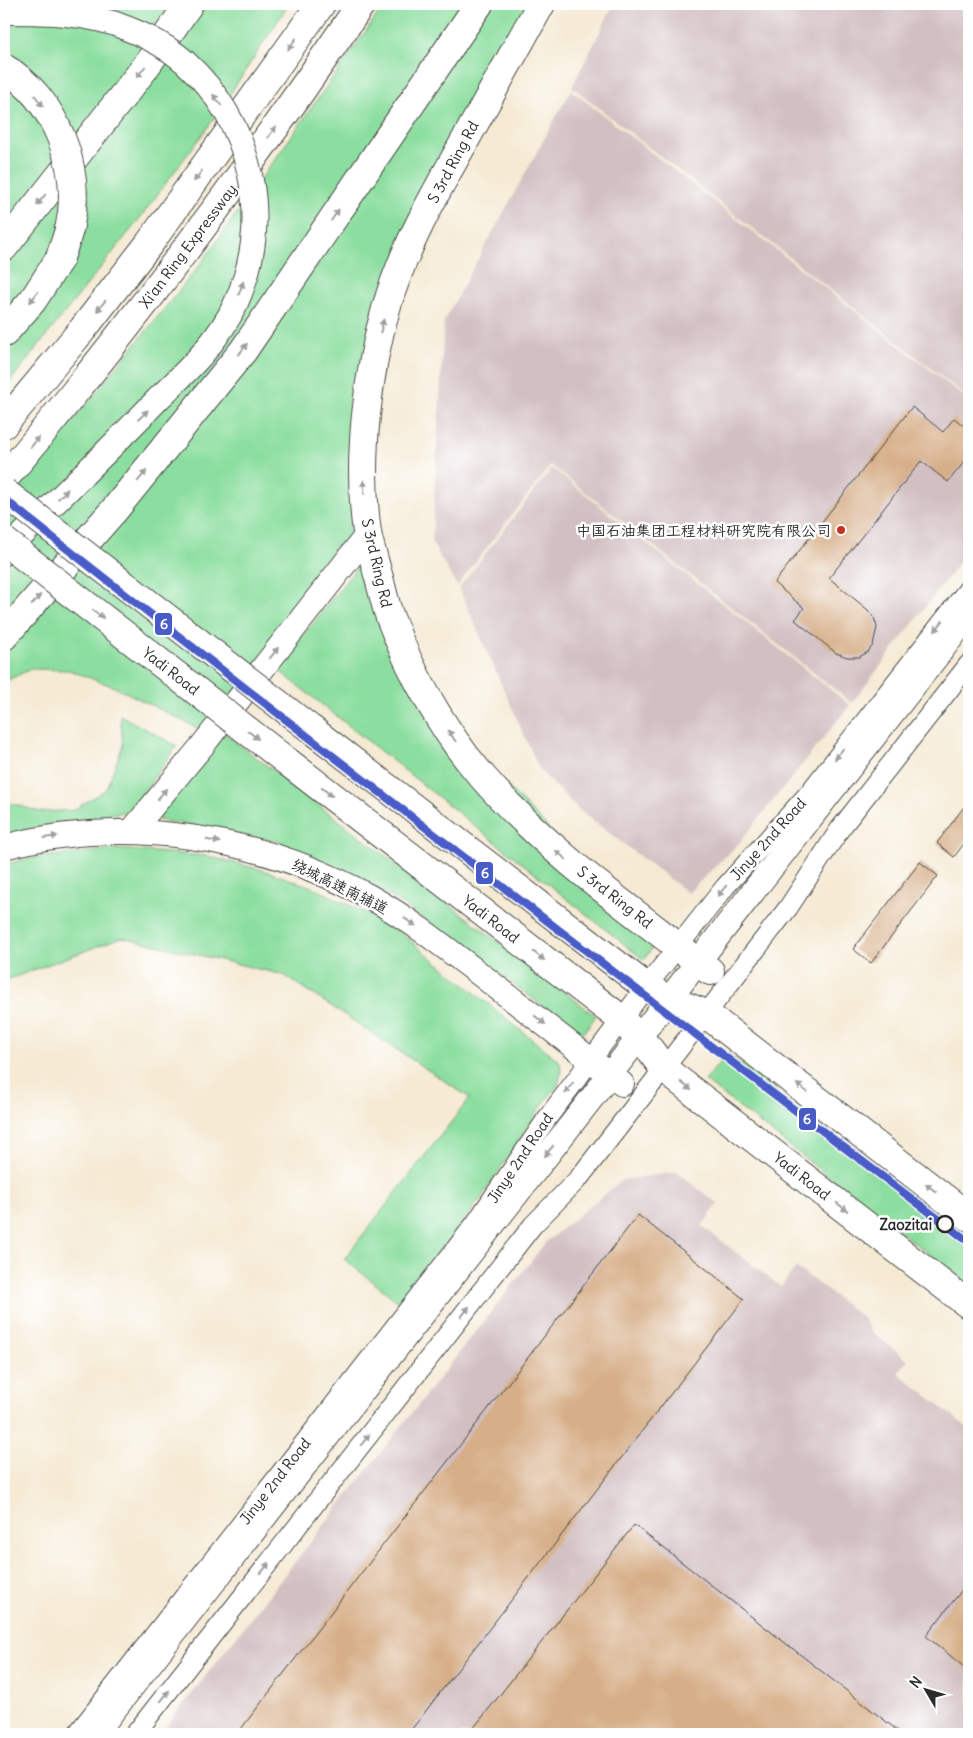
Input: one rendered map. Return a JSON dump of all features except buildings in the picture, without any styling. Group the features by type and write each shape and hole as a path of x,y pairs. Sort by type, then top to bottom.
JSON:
{"highway":[{"path":"4,247 144,69 189,4"},
{"path":"4,424 83,329 149,244 320,4"},
{"name":"Xi'an Ring Expressway","path":"4,479 174,267 299,95 361,4"},
{"path":"4,636 116,508 242,351 479,4"},
{"name":"S 3rd Ring Rd","path":"541,4 439,186 408,248 387,304 375,352 365,435 363,486 368,534 390,619 428,698 462,752 497,792 554,849 696,960"},
{"path":"4,68 28,86 42,103 55,124 66,147 73,199 70,225 60,258 32,300 4,333"},
{"path":"4,492 646,987 687,1007 969,1217"},
{"name":"Yadi Road","path":"4,541 288,762 969,1305"}],"main road":[{"path":"4,12 49,12 94,18 125,27 157,43 184,62 220,103 239,137 251,176 256,214 254,244 236,303 222,328 200,358 4,553"},
{"path":"131,832 208,739 368,534"},
{"name":"Jinye 2nd Road","path":"114,1734 643,1044 687,1007 696,960 969,615"},
{"name":"Jinye 2nd Road","path":"696,960 969,639"},
{"name":"绕城高速南辅道","path":"4,847 32,840 86,833 131,832 187,836 270,854 334,879 377,902 433,937 616,1079"},
{"name":"Jinye 2nd Road","path":"95,1734 616,1079"}],"street":[{"name":"Jinye 2nd Road","path":"135,1734 532,1225 579,1178 643,1044 646,987 696,960 725,887 809,793 969,588"},
{"name":"Jinye 2nd Road","path":"76,1734 475,1224 548,1117 590,1060 643,1044 687,1007 788,908 840,829 969,664"}],"shaded area":[{"path":"614,4 969,4 969,398 572,87"},
{"path":"571,90 969,400 969,550 852,703 551,465 457,586 432,543 444,321"},
{"path":"552,468 850,705 739,843 688,893 579,810 539,769 459,588"},
{"path":"677,1172 718,1204 702,1226 781,1287 796,1267 863,1318 871,1332 908,1360 898,1373 969,1429 969,1734 160,1734 546,1242 622,1180"}],"green space":[{"path":"11,4 179,4 4,235 4,27"},
{"path":"204,4 289,4 213,120 137,222 4,389 4,266 180,40"},
{"path":"385,4 528,4 399,245 360,532 205,732 117,688 69,670 31,669 4,682 4,505 200,265"},
{"path":"364,558 411,686 657,941 644,960 277,669"},
{"path":"120,715 177,746 130,811 52,824 4,836 4,800 41,812 74,810 106,789 123,745"},
{"path":"224,733 596,1016 581,1036 464,946 388,895 318,859 276,841 158,820"},
{"path":"115,849 206,856 263,870 312,887 391,925 560,1062 561,1073 558,1085 540,1108 479,1201 401,1304 344,1259 470,1098 284,975 122,937 4,981 4,865 24,859"},
{"path":"727,1053 854,1152 912,1193 969,1237 969,1285 705,1081"}],"transit line":[{"name":"6","path":"4,499 485,873 969,1242"}],"place":[{"name":"中国石油集团工程材料研究院有限公司","path":"841,530"},
{"name":"Zaozitai","path":"945,1224"}]}
